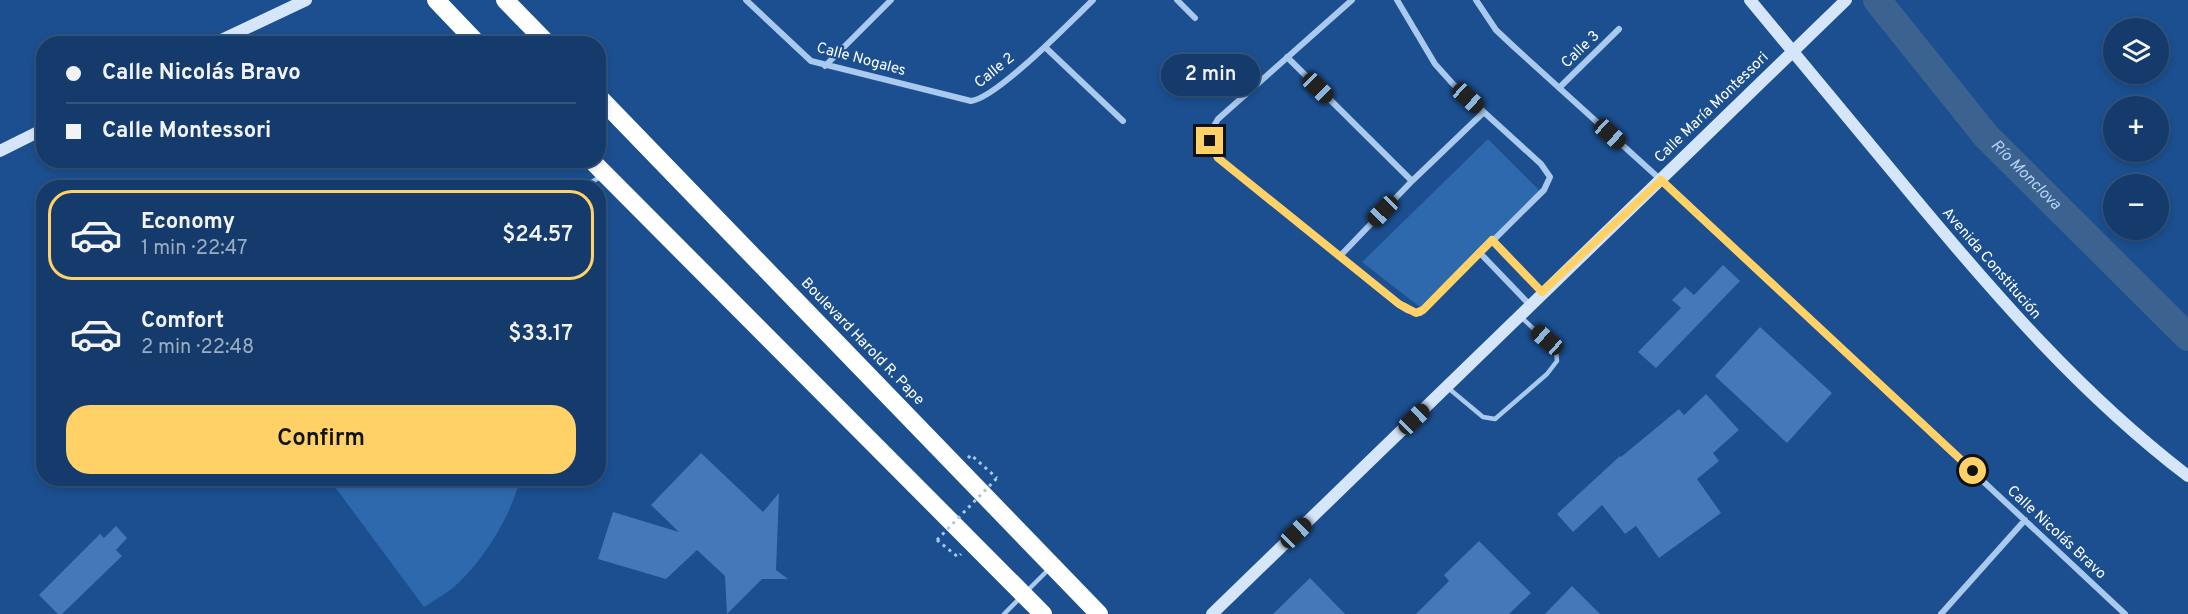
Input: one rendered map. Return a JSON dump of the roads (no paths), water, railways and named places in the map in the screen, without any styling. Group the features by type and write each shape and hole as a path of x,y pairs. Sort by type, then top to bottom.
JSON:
{"highway":[{"path":"435,0 470,36"},
{"path":"506,0 540,36"},
{"name":"Boulevard Harold R. Pape","path":"606,104 1099,614"},
{"path":"598,168 1043,614"}],"main road":[{"path":"230,36 306,0"},
{"name":"Avenida Constitución","path":"1750,0 2019,319 2073,377 2127,428 2188,476"},
{"name":"Calle María Montessori","path":"1212,614 1846,0"},
{"path":"0,151 36,133"}],"street":[{"name":"Calle Nogales","path":"746,0 800,53 825,66 956,97"},
{"path":"825,66 891,0"},
{"name":"Calle 2","path":"956,97 979,100 1044,47 1093,0"},
{"path":"1177,0 1195,18"},
{"path":"1352,0 1218,119 1211,129 1210,141 1218,158 1407,310 1419,313 1544,190 1550,177 1541,164 1435,64 1396,0"},
{"name":"Calle Nicolás Bravo","path":"1476,0 1496,30 1661,180 2125,614"},
{"name":"Calle 3","path":"1559,88 1619,29"},
{"path":"1044,47 1123,121"},
{"path":"1287,57 1412,181"},
{"path":"1340,256 1412,181 1484,112"},
{"path":"1492,240 1542,292"},
{"path":"1479,252 1530,304"},
{"path":"1941,614 2025,520"}],"lane":[{"path":"595,180 604,175"},
{"path":"1447,387 1483,417 1495,419 1547,374 1557,361 1556,350 1519,315"},
{"path":"1004,614 1052,566"}],"waterway":[{"name":"Río Monclova","path":"1877,0 1986,136 2188,337"}]}
